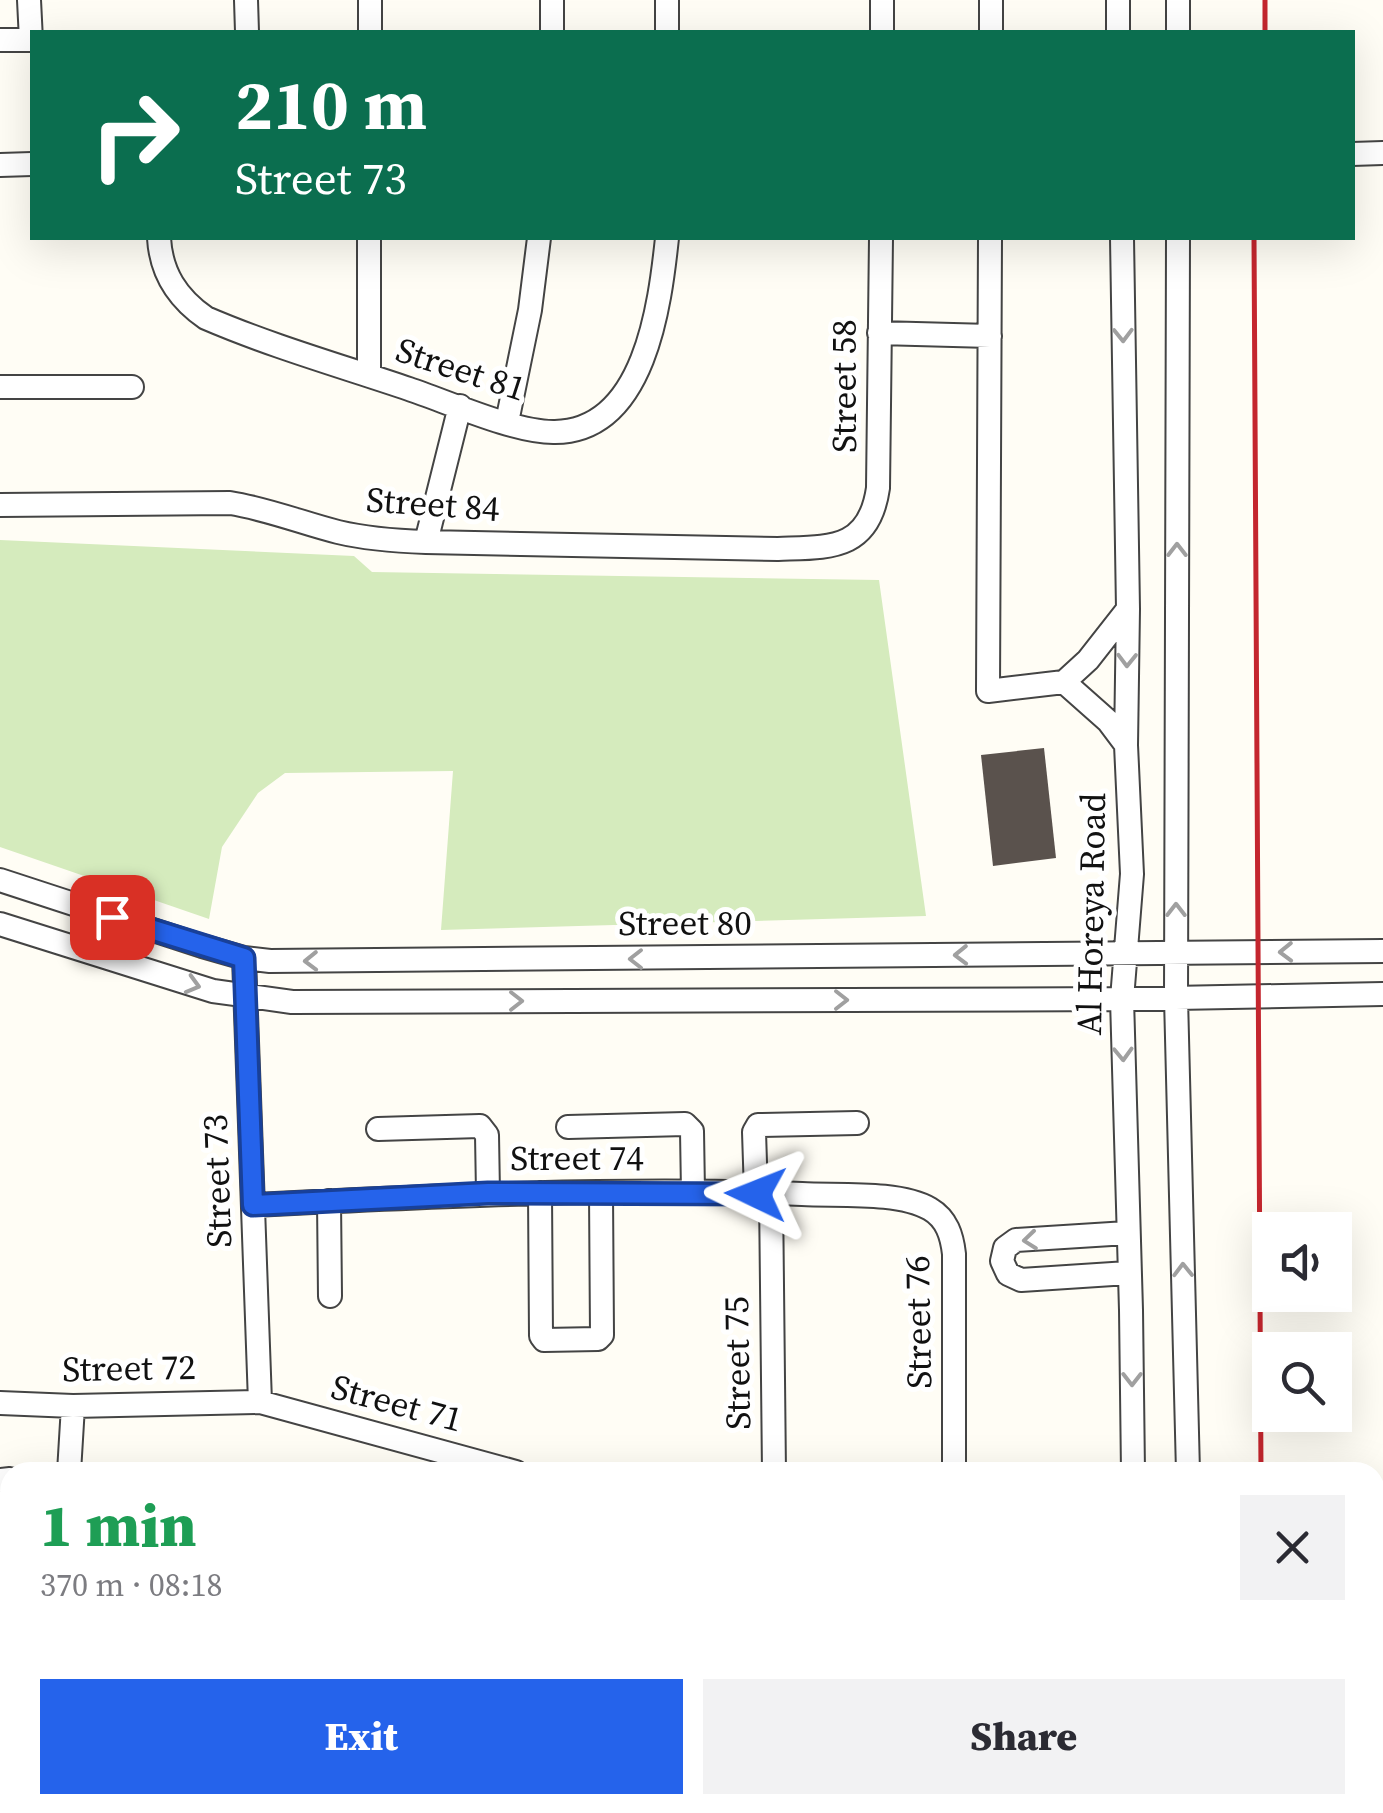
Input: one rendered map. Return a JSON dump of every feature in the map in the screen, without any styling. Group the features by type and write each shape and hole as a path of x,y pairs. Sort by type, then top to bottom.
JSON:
{"street":[{"path":"29,0 31,30"},
{"path":"246,0 246,30"},
{"path":"370,0 370,30"},
{"path":"552,0 552,30"},
{"path":"667,0 667,30"},
{"path":"882,0 882,30"},
{"path":"990,30 991,0"},
{"path":"1118,0 1118,30"},
{"path":"1178,0 1178,30"},
{"path":"0,40 30,40"},
{"path":"1355,154 1383,153"},
{"path":"0,165 30,164"},
{"name":"Street 81","path":"160,240 164,267 175,290 206,318 507,422 553,432 576,430 614,406 645,355 657,320 667,240"},
{"path":"369,240 369,375"},
{"path":"507,422 530,310 539,240"},
{"name":"Street 58","path":"862,532 876,506 878,488 880,240"},
{"path":"990,240 988,690 1064,682 1109,635 1128,608"},
{"name":"Al Horeya Road","path":"1122,240 1128,608 1126,744 1132,874 1122,999 1132,1462"},
{"path":"1178,240 1176,998 1188,1462"},
{"path":"879,332 990,336"},
{"path":"0,387 132,388"},
{"path":"426,542 460,406"},
{"name":"Street 84","path":"0,504 230,503 263,508 337,532 381,540 426,542 778,550 824,548 862,532"},
{"path":"1064,682 1108,721 1126,744"},
{"name":"Street 80","path":"0,880 244,958 295,962 1383,951"},
{"path":"0,924 142,971 246,998 304,1002 1122,999 1383,994"},
{"name":"Street 73","path":"244,958 260,1402"},
{"path":"568,1127 681,1123 688,1126 692,1132 692,1192"},
{"name":"Street 75","path":"774,1462 763,1193 754,1132 758,1125 857,1124"},
{"path":"378,1129 480,1126 487,1135 488,1193"},
{"path":"540,1193 541,1338 602,1336 601,1192"},
{"name":"Street 74","path":"253,1205 488,1193 601,1192 763,1193 902,1200"},
{"name":"Street 76","path":"902,1200 930,1208 952,1236 954,1462"},
{"path":"328,1201 330,1296"},
{"path":"1127,1232 1016,1240 1005,1248 1002,1262 1008,1274 1021,1280 1128,1273"},
{"path":"1093,1235 1096,1276"},
{"name":"Street 72","path":"0,1403 73,1406 260,1402"},
{"name":"Street 71","path":"260,1402 479,1462"},
{"path":"70,1462 73,1406"}],"green space":[{"path":"0,540 354,556 372,572 879,580 926,916 441,930 453,771 285,773 258,793 222,847 209,919 0,847"}],"building":[{"path":"1044,748 1056,858 993,866 981,755"}],"railway":[{"path":"1265,0 1265,30"},
{"path":"1254,240 1261,1462"}],"route":[{"path":"112,917 244,958 253,1205 488,1193 756,1194"}]}
